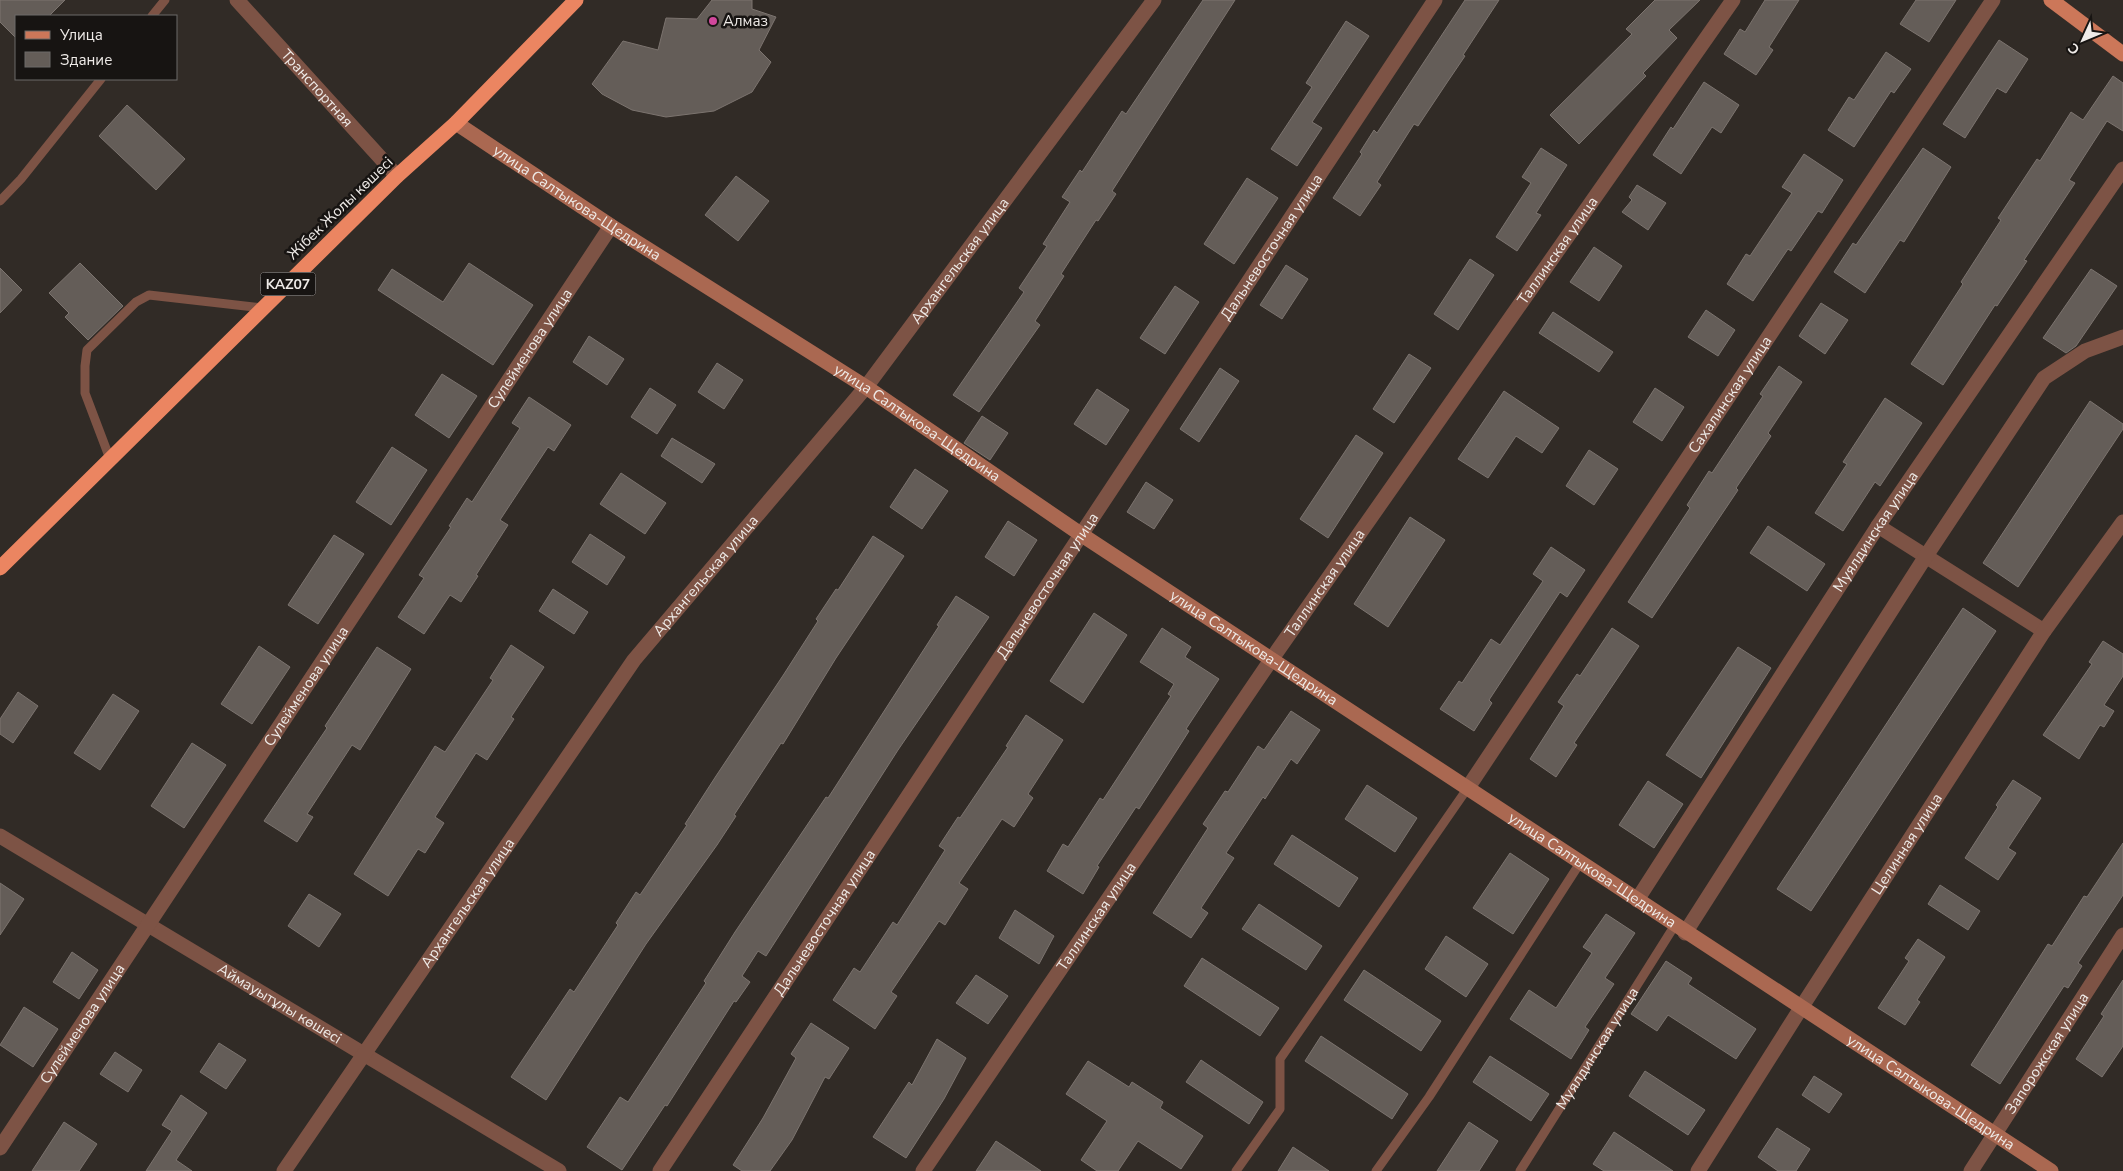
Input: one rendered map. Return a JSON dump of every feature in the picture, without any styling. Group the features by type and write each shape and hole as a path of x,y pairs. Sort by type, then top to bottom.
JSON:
{"highway":[{"name":"Жібек Жолы көшесі","path":"0,568 397,176 456,124 576,0"}],"main road":[{"path":"2051,0 2123,54"}],"street":[{"name":"Транспортная","path":"238,0 397,176"},
{"name":"Архангельская улица","path":"284,1171 634,660 866,388 1154,0"},
{"name":"Дальневосточная улица","path":"660,1171 1435,0"},
{"name":"Таллинская улица","path":"924,1171 1271,660 1732,0"},
{"name":"Сахалинская улица","path":"1467,789 1993,0"},
{"name":"улица Салтыкова-Щедрина","path":"456,124 866,388 1082,535 1271,660 2051,1171"},
{"name":"Муялдинская улица","path":"1636,900 1878,526 2123,169"},
{"name":"Сулейменова улица","path":"0,1148 612,226"},
{"path":"1680,929 2044,378 2085,351 2123,337"},
{"name":"Целинная улица","path":"1698,1171 2044,631 2123,522"},
{"path":"1878,526 2044,631"},
{"name":"Аймауытұлы көшесі","path":"0,836 559,1171"},
{"name":"Запорожская улица","path":"1971,1171 2123,935"}],"lane":[{"path":"153,15 165,0"},
{"path":"0,201 21,179 101,80"},
{"path":"110,459 85,393 87,350 102,334 136,302 150,295 263,308"},
{"path":"1236,1171 1280,1109 1280,1059 1467,789"},
{"path":"1376,1171 1429,1097 1580,863"},
{"name":"Муялдинская улица","path":"1520,1171 1680,929"}],"building":[{"path":"0,0 65,0 50,15 15,15 15,37 0,22"},
{"path":"712,0 752,0 752,9 776,17 759,50 771,62 752,92 714,111 666,117 632,110 602,94 592,84 623,41 658,50 666,18 697,19"},
{"path":"1203,0 1235,0 1112,191 1116,194 1098,221 1096,220 1061,274 1064,276 1035,321 1040,325 979,412 953,395 1024,292 1019,288 1047,246 1043,244 1070,202 1062,197 1080,170 1082,172 1122,111 1126,114"},
{"path":"1465,0 1499,0 1463,55 1465,56 1418,126 1414,124 1377,182 1381,185 1360,216 1333,198 1362,154 1360,152 1374,130 1377,133"},
{"path":"1655,0 1700,0 1669,30 1677,38 1643,73 1646,76 1579,144 1550,115 1632,34 1626,29"},
{"path":"1765,0 1799,0 1769,47 1773,50 1756,75 1724,54 1740,29 1745,32"},
{"path":"1916,0 1956,0 1929,42 1900,24"},
{"path":"1346,21 1369,36 1312,122 1322,128 1297,166 1271,149 1312,87 1306,83"},
{"path":"1999,40 2028,59 2006,93 1997,88 1965,138 1943,124"},
{"path":"1886,52 1911,69 1894,93 1891,91 1854,147 1828,130 1849,97 1854,100"},
{"path":"2113,76 2123,83 2123,131 2107,121 2069,180 2075,183 2024,260 2027,261 1997,306 1995,305 1943,385 1911,364 1963,284 1961,282 2001,220 1998,218 2037,159 2040,161 2071,112 2083,120"},
{"path":"1704,82 1739,105 1721,133 1712,127 1681,174 1653,155 1671,127 1673,129"},
{"path":"127,105 185,159 156,190 99,136"},
{"path":"1541,148 1567,165 1536,213 1541,215 1517,251 1496,237 1531,183 1522,177"},
{"path":"1923,148 1951,167 1904,242 1900,240 1865,293 1834,272 1853,243 1856,245"},
{"path":"1804,154 1843,180 1822,213 1818,211 1791,251 1788,249 1753,301 1727,284 1746,254 1750,256 1792,193 1782,187"},
{"path":"736,176 769,201 738,241 705,215"},
{"path":"1247,178 1278,198 1234,264 1204,244"},
{"path":"1637,185 1666,203 1648,230 1622,212 1632,200 1629,197"},
{"path":"1594,247 1622,266 1599,301 1570,282"},
{"path":"1470,259 1494,275 1458,330 1434,314"},
{"path":"80,263 123,306 88,340 65,317 69,313 49,293"},
{"path":"469,263 533,305 493,365 378,290 392,269 443,302"},
{"path":"1286,265 1308,279 1282,319 1260,305"},
{"path":"0,268 22,290 0,313"},
{"path":"2091,269 2117,286 2076,346 2066,353 2043,338"},
{"path":"1175,286 1199,302 1165,354 1140,338"},
{"path":"1821,303 1848,320 1825,354 1799,336"},
{"path":"1706,310 1735,330 1718,356 1688,337"},
{"path":"1553,312 1613,352 1599,372 1539,333"},
{"path":"589,336 624,359 607,385 573,362"},
{"path":"1409,354 1431,368 1394,423 1373,409"},
{"path":"717,363 743,380 724,409 698,392"},
{"path":"1779,366 1802,382 1768,433 1771,436 1736,488 1738,490 1652,618 1628,602 1690,508 1687,505 1709,471 1712,473 1763,396 1760,394"},
{"path":"1220,368 1239,381 1199,442 1180,429"},
{"path":"442,374 477,396 449,438 415,415"},
{"path":"650,388 676,405 657,434 631,417"},
{"path":"1655,388 1684,407 1662,441 1633,422"},
{"path":"1097,389 1129,410 1106,445 1074,424"},
{"path":"1504,391 1559,428 1542,453 1516,436 1488,478 1458,459"},
{"path":"529,397 571,425 554,451 548,447 500,520 508,525 461,602 450,595 424,634 398,617 424,578 419,575 451,527 449,526 467,498 472,502 520,428 512,423"},
{"path":"1885,398 1922,423 1880,486 1875,482 1843,531 1815,513 1847,464 1843,462"},
{"path":"2090,401 2123,424 2123,429 2018,587 1983,563"},
{"path":"982,416 1008,433 990,460 964,443"},
{"path":"1356,435 1383,453 1328,538 1300,519"},
{"path":"672,438 715,464 702,483 661,456"},
{"path":"392,447 427,470 391,525 356,502"},
{"path":"1589,450 1618,469 1594,505 1566,486"},
{"path":"915,469 948,491 922,529 890,507"},
{"path":"621,473 666,503 645,534 600,504"},
{"path":"1146,482 1173,500 1154,529 1127,512"},
{"path":"1410,517 1445,540 1388,627 1354,604"},
{"path":"1008,521 1037,540 1014,576 985,557"},
{"path":"1768,526 1825,564 1807,591 1750,553"},
{"path":"590,534 625,557 607,585 572,562"},
{"path":"334,535 364,554 318,624 288,605"},
{"path":"873,536 904,556 836,658 783,744 781,743 734,815 736,816 717,845 646,944 546,1100 511,1077 570,989 574,992 618,925 616,923 636,892 640,895 687,825 685,824 818,621 816,619 836,589 838,590"},
{"path":"1551,547 1585,570 1567,597 1560,592 1489,700 1492,703 1474,731 1440,709 1459,681 1462,683 1491,639 1500,645 1543,581 1533,574"},
{"path":"553,589 588,612 574,634 539,611"},
{"path":"956,596 989,617 898,750 766,956 758,951 742,976 750,982 736,1002 734,1001 667,1106 665,1105 622,1170 587,1147 620,1097 628,1102 706,983 704,981 735,932 826,797 828,798 939,626 937,625"},
{"path":"1963,608 1996,631 1811,911 1777,889"},
{"path":"1094,613 1127,635 1083,703 1050,681"},
{"path":"1162,628 1191,647 1185,657 1219,679 1186,729 1189,731 1139,809 1136,807 1097,866 1099,867 1083,894 1047,871 1063,844 1068,847 1100,798 1103,800 1171,696 1168,694 1174,684 1140,662"},
{"path":"1612,628 1639,646 1574,743 1577,745 1556,777 1530,759 1564,706 1558,702 1577,674 1580,676"},
{"path":"2103,641 2123,654 2123,676 2104,705 2114,711 2104,727 2100,725 2079,759 2043,735 2092,664 2089,662"},
{"path":"511,645 544,667 511,717 514,719 487,760 476,753 435,817 444,823 425,853 418,849 388,896 354,874 435,746 445,752 493,680 490,678"},
{"path":"259,646 290,667 252,724 221,704"},
{"path":"377,647 411,669 360,750 352,745 307,814 313,817 297,842 264,821 327,728 325,726"},
{"path":"1738,647 1771,668 1701,778 1666,755"},
{"path":"18,692 38,706 13,743 0,734 0,719"},
{"path":"113,694 139,711 100,770 74,753"},
{"path":"1291,711 1320,730 1297,764 1291,759 1226,853 1234,858 1201,908 1208,913 1191,938 1153,913 1208,828 1203,824 1225,791 1228,792 1258,746 1264,750"},
{"path":"1026,715 1063,740 1028,794 1033,798 1014,827 1002,819 959,883 968,889 945,925 939,921 891,992 897,996 875,1029 833,1000 854,968 860,972 893,922 897,925 945,850 939,846 1008,747 1006,746"},
{"path":"192,743 226,765 184,828 151,806"},
{"path":"2013,780 2041,798 2008,848 2016,853 1998,880 1965,858"},
{"path":"1648,781 1683,804 1654,848 1619,825"},
{"path":"1367,785 1417,818 1395,852 1345,819"},
{"path":"1292,835 1358,878 1339,907 1274,864"},
{"path":"2123,843 2123,895 2078,963 2082,966 2068,988 2064,986 2000,1084 1971,1065 2048,944 2052,946 2084,896 2087,897"},
{"path":"1510,853 1549,879 1513,934 1473,908"},
{"path":"0,883 24,899 0,935"},
{"path":"1940,885 1980,911 1968,930 1928,904"},
{"path":"309,894 341,914 319,947 288,926"},
{"path":"1259,904 1322,946 1306,970 1242,929"},
{"path":"1015,910 1054,936 1039,964 999,938"},
{"path":"1606,914 1635,933 1605,978 1614,984 1585,1027 1589,1030 1571,1059 1510,1019 1529,990 1556,1008 1592,953 1583,947"},
{"path":"1446,936 1488,964 1466,997 1425,969"},
{"path":"1918,939 1945,957 1917,1000 1920,1002 1905,1025 1878,1008 1909,961 1905,958"},
{"path":"72,952 98,970 79,999 53,982"},
{"path":"1202,958 1279,1008 1260,1036 1184,986"},
{"path":"1666,961 1692,978 1688,984 1756,1029 1736,1059 1668,1015 1657,1031 1631,1014"},
{"path":"1364,970 1441,1021 1421,1051 1344,1000"},
{"path":"976,975 1008,996 988,1024 956,1003"},
{"path":"2123,980 2123,1046 2102,1077 2076,1059 2104,1016 2101,1014"},
{"path":"24,1007 58,1029 33,1067 0,1045"},
{"path":"811,1023 849,1048 829,1079 825,1077 792,1140 770,1171 742,1171 733,1165 763,1118 796,1058 791,1054"},
{"path":"1321,1036 1408,1094 1392,1119 1305,1061"},
{"path":"937,1039 966,1058 944,1099 906,1158 873,1137 909,1082 912,1085"},
{"path":"219,1043 246,1060 226,1089 200,1072"},
{"path":"115,1052 142,1070 128,1092 100,1074"},
{"path":"1490,1056 1549,1094 1531,1121 1473,1082"},
{"path":"1201,1060 1263,1102 1249,1124 1186,1082"},
{"path":"1088,1061 1129,1087 1132,1082 1163,1102 1160,1108 1203,1136 1181,1169 1138,1141 1118,1171 1097,1171 1081,1160 1107,1121 1066,1094"},
{"path":"1645,1071 1705,1110 1688,1135 1629,1096"},
{"path":"1814,1076 1842,1094 1829,1113 1802,1095"},
{"path":"181,1095 207,1113 176,1160 192,1171 146,1171 172,1131 162,1125"},
{"path":"64,1122 97,1144 79,1171 32,1171"},
{"path":"1469,1122 1498,1141 1479,1171 1437,1171"},
{"path":"1777,1128 1810,1149 1796,1171 1778,1171 1758,1157"},
{"path":"1614,1132 1673,1171 1604,1171 1593,1164"},
{"path":"996,1141 1041,1171 976,1171"},
{"path":"1293,1147 1329,1171 1278,1171"}],"place":[{"name":"Алмаз","path":"713,21"}]}
